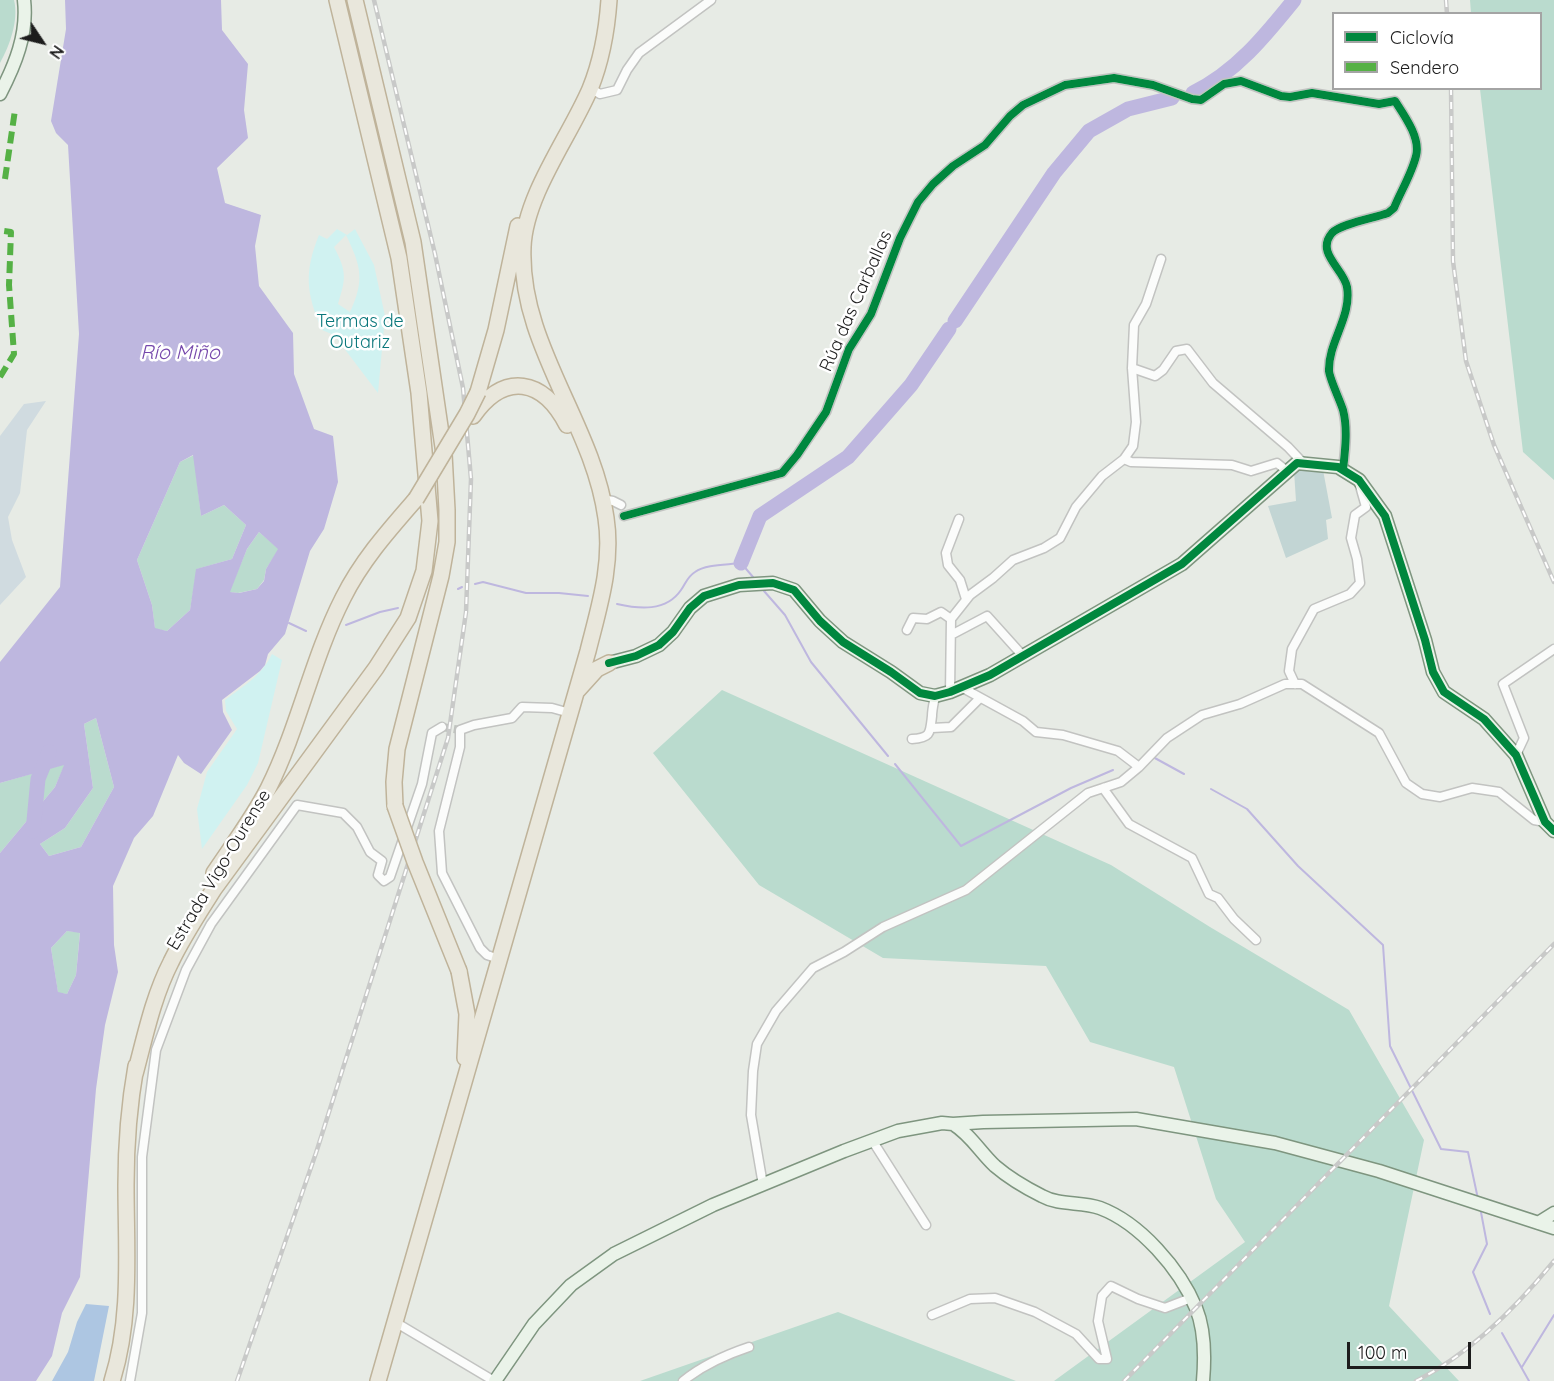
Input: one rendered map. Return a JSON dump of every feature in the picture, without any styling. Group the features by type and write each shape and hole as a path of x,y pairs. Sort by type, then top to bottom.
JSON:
{"highway":[{"path":"135,1074 166,974 193,923 214,889 376,668 408,618 424,571 430,521 419,393 399,258 337,0"},
{"path":"355,0 413,242 444,454 447,542 441,576 397,749 395,806 459,971 467,1014 465,1055 457,1106"},
{"path":"416,499 478,392 496,330 513,242 527,196 588,73 598,37 602,0"},
{"path":"378,1381 588,651 606,580 608,531 586,447 536,332 528,307 523,278 523,244 529,215 547,172 590,88 599,61 609,0"},
{"path":"416,499 487,398 506,388 528,388 545,395 558,408 598,497"},
{"name":"Estrada Vigo-Ourense","path":"112,1381 123,1329 127,1276 129,1120 142,1027 157,979 200,895 268,789 298,717 323,645 355,574 374,547 416,499"},
{"path":"588,651 596,662 609,663"},
{"path":"576,692 597,669 609,663"}],"street":[{"path":"0,94 11,73 22,39 26,15 24,0"},
{"path":"590,88 600,94 616,90 639,53 711,0"},
{"name":"Rúa das Carballas","path":"624,516 782,473 826,412 849,349 871,314 900,238 918,202 933,184 952,166 988,141 1023,105 1065,85 1114,78 1153,86 1201,100 1224,84 1241,81 1281,96 1290,97 1312,93 1379,104 1395,100 1412,129 1417,154 1394,208 1388,213 1339,228 1331,234 1327,243 1328,254 1346,283 1348,299 1346,316 1332,354 1329,373 1344,413 1343,470"},
{"path":"955,690 951,619 966,599 1013,560 1044,548 1060,537 1076,507 1102,476 1124,459 1133,446 1136,422 1132,368 1134,325 1146,304 1161,259"},
{"path":"1132,368 1155,376 1163,370 1176,351 1187,349 1213,384 1288,447 1304,464"},
{"path":"1124,459 1131,462 1232,465 1251,471 1277,463 1287,471"},
{"path":"609,663 636,656 659,645 673,632 690,608 704,596 739,585 773,583 794,590 820,621 843,642 920,693 935,696 990,675 1182,564 1297,464 1338,467 1358,480 1385,516 1433,672 1444,692 1484,719 1516,755 1550,826"},
{"path":"1295,684 1289,670 1292,649 1314,609 1350,594 1360,583 1351,538 1355,515 1366,507 1358,480"},
{"path":"598,497 621,505"},
{"path":"959,519 946,553 948,565 960,580 966,599"},
{"path":"907,630 913,618 927,618 941,612 951,619"},
{"path":"951,634 987,616 1023,656"},
{"path":"1516,755 1524,738 1503,684 1554,649"},
{"path":"763,1185 751,1115 757,1044 776,1011 813,968 844,952 883,927 966,890 1088,793 1121,782 1167,738 1202,715 1240,704 1285,684 1302,684 1378,733 1406,783 1422,794 1440,797 1472,788 1499,792 1534,820 1550,826"},
{"path":"955,690 980,698 1023,721 1036,732 1063,735 1118,751 1139,766"},
{"path":"912,739 924,738 929,734 932,728 935,696"},
{"path":"932,728 951,727 980,698"},
{"path":"499,959 487,955 480,948 442,873 439,831 460,747 460,730 512,718 522,707 552,708 570,713"},
{"path":"130,1381 142,1313 142,1157 156,1050 186,970 211,924 297,806 343,813 357,827 370,852 382,861 378,875 384,881 390,877 422,784 432,733 442,727"},
{"path":"1103,788 1129,824 1192,858 1209,894 1218,898 1234,919 1256,940"},
{"path":"395,1322 496,1380 534,1324 571,1285 614,1254 713,1205 872,1140 898,1131 942,1123 1136,1119 1275,1143 1380,1171 1554,1228"},
{"path":"953,1124 970,1136 1001,1170 1043,1197 1056,1202 1097,1206 1123,1218 1150,1242 1172,1267 1196,1308 1202,1328 1205,1362 1203,1381"},
{"path":"872,1140 926,1226"},
{"path":"1538,1223 1554,1213"},
{"path":"933,1315 970,1299 995,1298 1035,1312 1076,1334 1099,1359 1107,1359 1098,1321 1102,1296 1112,1286 1138,1299 1165,1308 1191,1298"},
{"path":"683,1381 697,1370 749,1347"}],"green space":[{"path":"0,0 14,0 15,16 10,40 0,63"},
{"path":"1470,0 1554,0 1554,480 1523,452 1480,90 1542,90 1542,12 1471,12"},
{"name":"Termas de Outariz","path":"337,229 347,235 355,229 374,265 385,316 378,393 334,335 322,330 313,305 309,282 311,260 319,235 327,239","holes":["346,235 358,265 359,282 350,312 338,304 344,275 334,247"]},
{"path":"194,455 201,516 224,505 246,525 232,559 197,569 190,610 167,631 155,629 152,605 137,560 180,462"},
{"path":"259,532 279,549 266,569 264,580 257,589 238,593 229,592 247,549"},
{"path":"272,654 282,660 258,763 247,785 202,849 197,809 207,772 237,729 226,711 225,700 258,674"},
{"path":"722,690 1111,865 1349,1010 1424,1140 1389,1306 1459,1381 1054,1381 1245,1242 1216,1199 1174,1067 1090,1042 1046,966 883,958 759,885 653,753"},
{"path":"96,718 114,787 81,847 49,856 40,844 65,828 93,788 84,724"},
{"path":"65,764 55,787 0,853 0,783"},
{"path":"67,931 80,932 76,975 67,994 58,993 51,948"},
{"path":"838,1312 1016,1381 640,1381"}],"shaded area":[{"path":"46,401 27,430 20,493 8,517 12,540 26,577 0,605 0,436 24,404"},
{"path":"1323,470 1332,518 1326,520 1328,539 1286,558 1268,506 1296,501 1294,471"},
{"path":"86,1304 109,1306 94,1381 52,1381 68,1352 77,1322"}],"water":[{"name":"Río Miño","path":"65,0 221,0 222,30 248,64 244,110 248,138 217,168 225,203 261,215 255,246 259,286 293,333 294,374 314,429 333,436 338,482 324,529 310,551 285,634 268,654 265,665 260,671 222,700 223,712 232,730 201,774 184,763 178,755 153,816 134,838 113,886 114,945 118,972 105,1025 96,1089 80,1277 62,1313 52,1356 36,1381 0,1381 0,853 55,787 64,765 0,783 0,662 60,587 79,334 68,145 56,133 51,121 66,29","holes":["193,455 201,516 224,505 246,525 232,559 196,569 190,610 167,631 155,628 152,605 137,560 180,462","259,532 278,549 266,569 264,581 257,589 239,593 230,592 247,549","96,718 114,787 81,847 49,856 40,844 65,828 93,788 84,724","67,931 80,933 76,975 67,994 58,992 51,948"]}],"waterway":[{"path":"1193,93 1223,75 1236,64 1261,40 1294,0"},
{"path":"955,321 1054,173 1089,131 1128,109 1172,98"},
{"path":"741,563 760,516 848,457 911,385 949,329"},
{"path":"617,604 643,608 668,602 675,597 692,574 711,566 741,563 753,577"},
{"path":"475,584 483,582 526,593 588,596"},
{"path":"458,589 462,587"},
{"path":"764,591 785,615 811,662 888,756"},
{"path":"346,625 398,608"},
{"path":"289,623 306,631"},
{"name":"Río Miño","path":"33,831 38,779 49,752"},
{"path":"1153,757 1184,774"},
{"path":"895,764 961,846 1071,788 1113,770"},
{"path":"1211,789 1247,809 1298,866 1383,945 1390,1046 1441,1149 1468,1152 1478,1199"},
{"path":"1480,1207 1487,1244 1473,1272 1490,1314"},
{"path":"1522,1367 1554,1315"},
{"path":"1502,1333 1529,1381"}],"tunnel":[{"path":"442,727 460,730"}],"railway":[{"path":"237,1381 316,1153 448,738 466,612 471,479 463,388 435,254 374,0"},
{"path":"1446,0 1447,12"},
{"path":"1451,90 1453,261 1466,361 1494,445 1554,582"},
{"path":"1124,1381 1554,944"},
{"path":"1416,1381 1473,1344 1508,1313 1554,1261"}],"marked path":[{"path":"5,179 15,110"},
{"path":"0,377 14,354 9,285 11,232 4,231"}],"cycle path":[{"path":"624,516 782,473 826,412 849,349 871,314 900,238 918,202 933,184 953,166 985,145 1010,116 1023,105 1065,85 1114,78 1153,85 1201,100 1224,84 1241,81 1281,96 1290,97 1312,93 1379,104 1395,101 1407,120 1414,134 1416,156 1394,208 1388,213 1342,227 1332,233 1328,240 1328,254 1345,280 1348,298 1332,350 1329,371 1345,417 1346,440 1343,470"},
{"path":"609,663 636,656 659,645 673,632 690,608 704,596 739,585 773,583 794,590 820,621 843,642 920,693 935,696 950,692 990,675 1182,564 1297,463 1338,467 1359,480 1385,516 1433,672 1444,692 1484,719 1516,755 1545,822 1554,831"}]}
